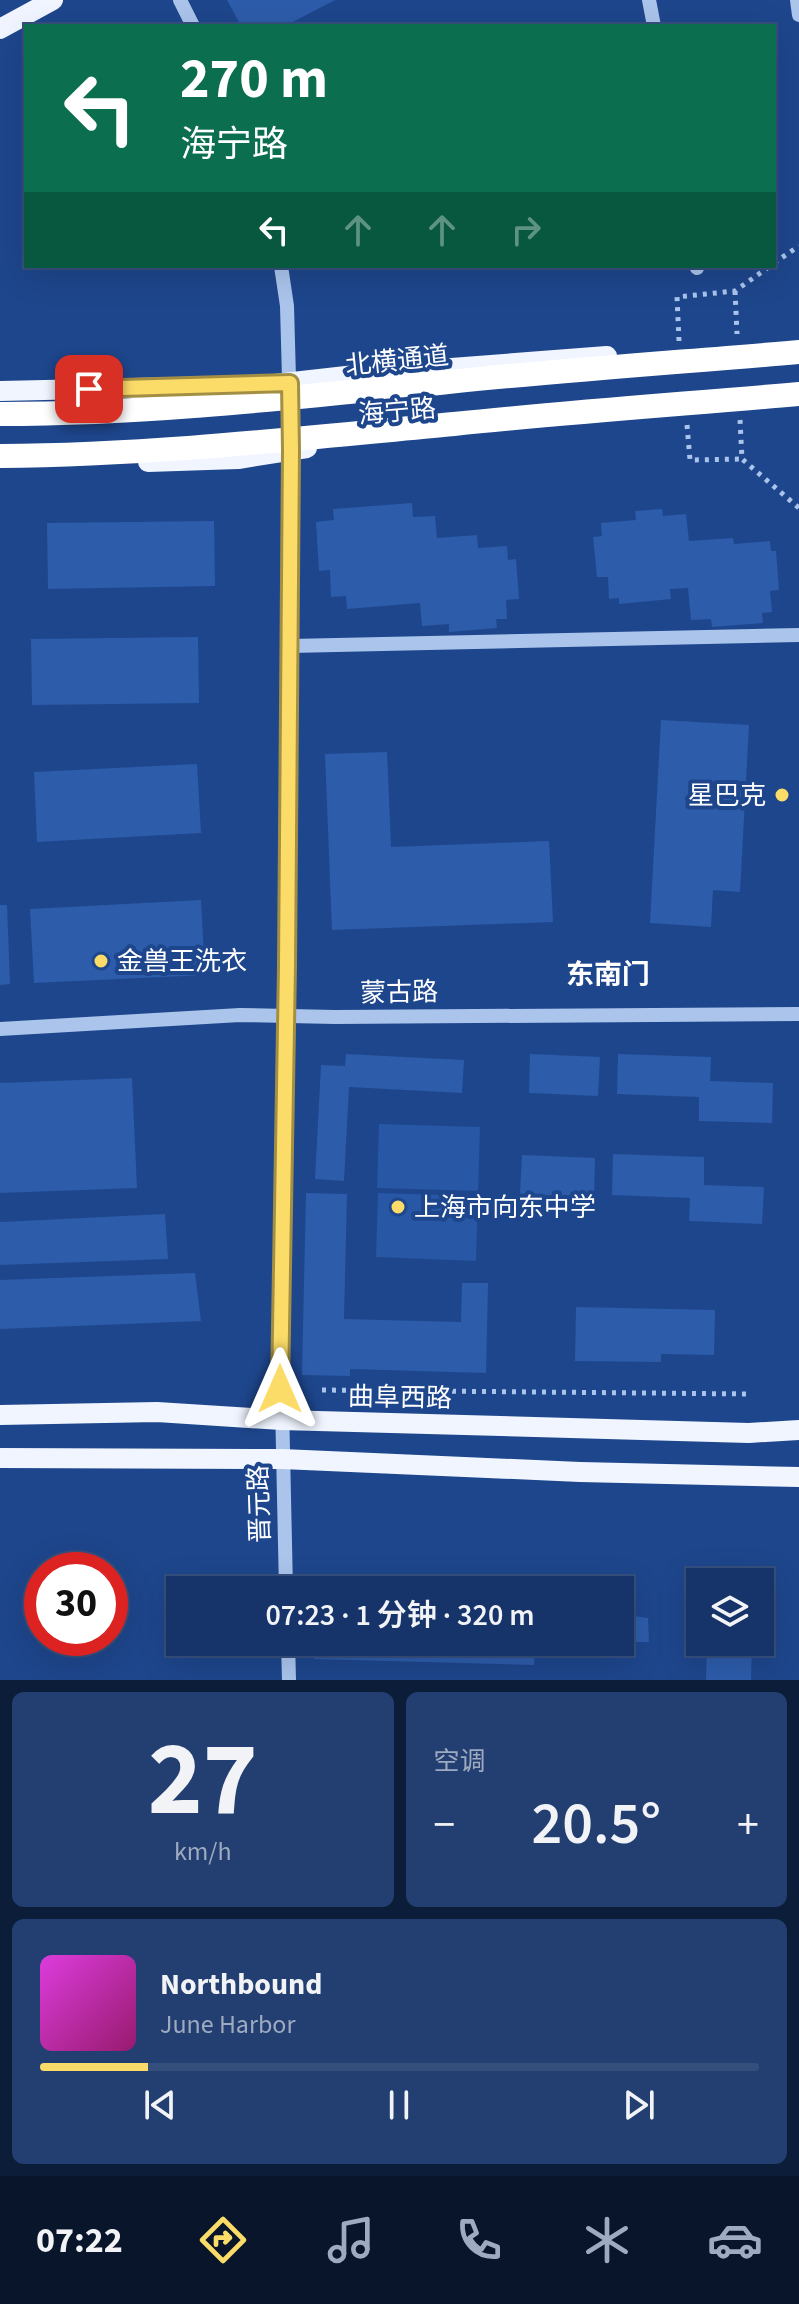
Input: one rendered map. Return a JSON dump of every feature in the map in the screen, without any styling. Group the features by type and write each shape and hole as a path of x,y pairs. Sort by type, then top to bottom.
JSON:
{"highway":[{"name":"北横通道","path":"0,414 61,414 241,404 799,352"},
{"path":"0,456 62,456 244,445 456,423 799,394"}],"main road":[{"path":"0,29 53,0"},
{"name":"海宁路","path":"0,391 290,383 799,340"},
{"name":"海宁路","path":"0,466 238,459 343,442 799,404"},
{"name":"曲阜西路","path":"0,1415 157,1412 281,1420 749,1433 799,1430"},
{"path":"0,1458 282,1459 580,1472 799,1477"}],"street":[{"path":"180,0 192,24"},
{"path":"649,0 654,24"},
{"path":"797,0 799,15"},
{"name":"晋元路","path":"281,268 287,306 291,451 280,1310 286,1576"},
{"path":"290,646 799,635"},
{"name":"蒙古路","path":"0,1029 240,1015 799,1014"},
{"path":"288,1656 289,1680"}],"path":[{"path":"776,262 799,246"},
{"path":"680,350 677,297 735,291 768,268"},
{"path":"687,413 690,460 742,459"},
{"path":"322,1390 751,1394"}],"shaded area":[{"path":"379,1124 480,1127 478,1191 377,1188"},
{"path":"378,1193 478,1196 476,1261 376,1257"}],"building":[{"path":"227,0 335,0 289,24 240,24"},
{"path":"412,503 413,517 435,516 437,538 477,535 478,548 507,546 508,560 516,559 519,599 506,600 507,619 496,619 497,628 449,632 449,624 422,626 420,603 347,609 346,596 331,597 330,570 319,571 316,522 334,520 333,509"},
{"path":"662,509 663,516 686,514 689,541 733,538 734,544 770,541 771,551 776,551 779,590 770,591 772,612 762,613 763,623 712,627 711,619 691,620 688,588 670,589 671,599 619,604 619,598 609,599 608,577 597,577 593,537 602,536 601,523 636,520 635,511"},
{"path":"214,521 215,586 48,589 47,523"},
{"path":"198,637 199,703 32,705 31,639"},
{"path":"661,720 749,725 740,892 713,890 711,927 650,923"},
{"path":"387,752 391,847 549,841 553,922 332,930 325,754"},
{"path":"197,764 201,833 37,842 34,772"},
{"path":"201,900 205,975 34,983 30,909"},
{"path":"0,905 7,905 10,984 0,985"},
{"path":"346,1054 464,1060 462,1093 349,1087 344,1181 315,1179 321,1065 345,1066"},
{"path":"530,1054 600,1057 598,1096 529,1093"},
{"path":"618,1054 711,1057 710,1081 773,1083 772,1123 699,1121 699,1097 617,1094"},
{"path":"132,1078 137,1188 0,1193 0,1083"},
{"path":"613,1154 704,1157 704,1185 764,1187 762,1224 689,1221 690,1198 612,1195"},
{"path":"522,1155 595,1158 594,1197 520,1194"},
{"path":"306,1193 347,1194 344,1319 461,1322 462,1283 488,1283 486,1373 350,1369 350,1376 302,1375"},
{"path":"165,1214 168,1259 0,1265 0,1222"},
{"path":"195,1273 201,1321 0,1329 0,1280"},
{"path":"576,1307 715,1310 714,1355 661,1354 661,1362 575,1361"},
{"path":"634,1616 648,1618 649,1642 634,1642"},
{"path":"314,1656 534,1656 534,1665 314,1659"},
{"path":"707,1656 752,1656 751,1680 706,1680"}],"place":[{"name":"星巴克","path":"782,795"},
{"name":"金兽王洗衣","path":"101,961"},
{"name":"上海市向东中学","path":"398,1207"}],"district":[{"name":"东南门","path":"608,974"}],"route":[{"path":"89,389 290,383 288,907 280,1389"}]}
